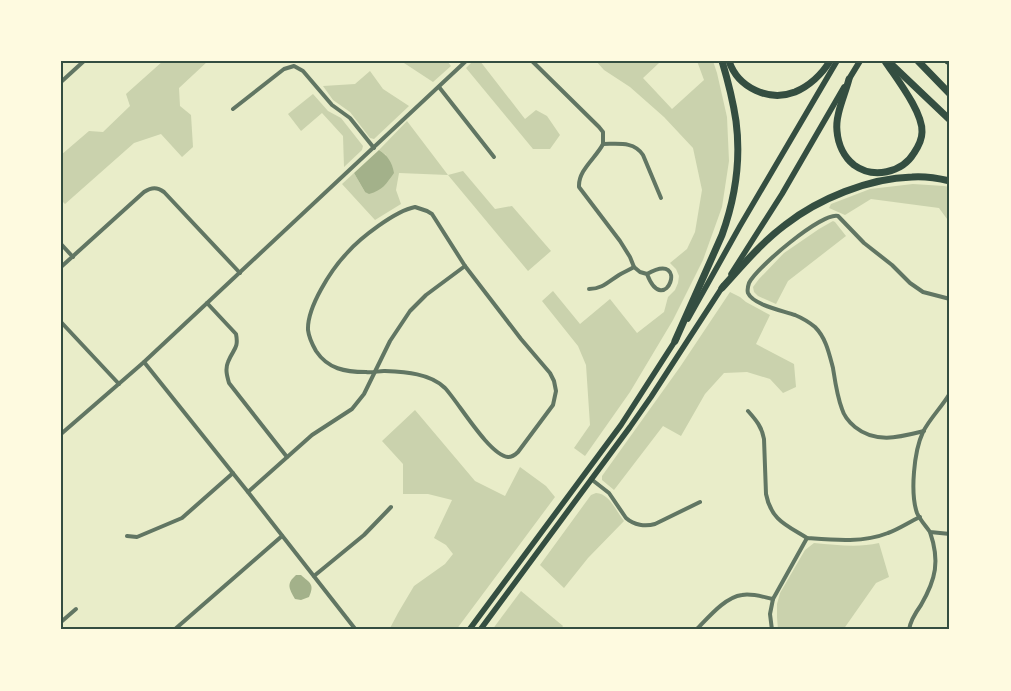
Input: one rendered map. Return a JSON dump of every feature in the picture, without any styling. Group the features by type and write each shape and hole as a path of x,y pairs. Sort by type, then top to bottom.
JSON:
{"highway":[{"path":"676,341 719,242 733,198 737,160 736,121 722,61"},
{"path":"729,61 734,73 750,87 757,91 774,95 802,88 825,69 830,61"},
{"path":"860,61 849,79 840,108 836,130 841,148 853,164 874,172 887,172 901,167 911,159 919,146 922,132 920,117 887,61"},
{"path":"887,61 950,120"},
{"path":"918,61 950,94"},
{"path":"722,288 752,254 784,226 805,211 833,197 857,187 882,180 913,176 950,181"}],"main road":[{"path":"469,630 622,425 676,341 740,226 837,61"},
{"path":"480,630 651,398 782,194 849,79"}],"street":[{"path":"61,82 84,61"},
{"path":"61,434 207,304 466,61"},
{"path":"532,61 603,132 603,144 581,174 578,181 579,187 620,241 634,267 640,272 648,274 660,268 666,270 672,278 671,284 662,290 656,288 651,283 648,274"},
{"path":"233,109 284,69 294,66 303,71 332,105 350,118 374,148"},
{"path":"439,87 494,157"},
{"path":"603,144 626,144 639,149 661,198"},
{"path":"61,267 144,192 154,188 164,192 240,273"},
{"path":"415,207 432,214 465,266 521,339 550,373 556,386 555,401 551,409 518,452 512,456 504,455 495,450 447,391 434,379 416,374 343,370 328,365 317,353 309,336 309,317 312,308 342,259 353,246 366,236 407,209 415,207"},
{"path":"924,431 884,438 875,437 858,429 848,420 842,409 827,345 821,334 814,326 795,315 753,299 748,293 748,285 785,246 810,228 835,215 916,288 923,292 950,299"},
{"path":"61,244 73,257"},
{"path":"248,492 317,431 352,409 364,394 397,328 410,311 426,295 465,266"},
{"path":"589,289 603,287 634,267"},
{"path":"207,304 236,334 237,346 226,369 228,383 287,456"},
{"path":"61,322 119,384"},
{"path":"144,362 356,630"},
{"path":"909,630 914,616 933,582 936,570 936,557 930,532 915,506 914,476 918,448 924,431 950,393"},
{"path":"748,411 757,421 763,433 766,494 771,511 784,524 807,538 857,540 887,533 920,517"},
{"path":"127,536 137,537 182,518 233,473"},
{"path":"592,479 609,493 626,518 640,525 650,526 700,502"},
{"path":"314,576 364,535 391,506"},
{"path":"930,532 950,534"},
{"path":"174,630 282,536"},
{"path":"772,630 770,614 773,599 807,538"},
{"path":"696,630 734,596 743,594 773,599"},
{"path":"61,622 76,609"}],"shaded area":[{"path":"163,61 208,61 179,88 180,106 191,115 193,147 182,157 161,134 134,143 65,204 61,200 61,155 89,131 103,132 130,106 126,94"},
{"path":"404,61 447,61 451,66 433,82 404,63"},
{"path":"473,61 480,61 525,119 536,110 547,116 560,135 550,149 533,149 466,68"},
{"path":"596,61 657,61 659,63 643,78 672,109 704,80 697,61 713,61 727,117 729,161 722,207 703,260 673,320 630,392 585,456 574,448 590,425 586,365 578,346 542,301 553,291 580,324 610,299 637,333 664,312 668,297 675,290 679,276 676,269 670,263 687,249 695,232 702,190 693,148 664,117 630,87 604,70"},
{"path":"370,71 383,89 409,106 374,139 370,138 350,112 333,100 323,86 355,84"},
{"path":"313,94 328,111 341,118 363,146 362,150 344,167 343,136 322,113 301,131 288,114"},
{"path":"407,121 448,175 399,173 396,190 401,204 375,220 342,184 354,173 365,192 386,155 379,150"},
{"path":"379,150 389,160 394,173 381,188 369,194 365,192 354,173"},
{"path":"463,171 495,209 512,206 551,251 528,271 448,175"},
{"path":"913,184 950,187 950,223 939,208 871,199 845,215 829,208 831,204 870,189"},
{"path":"833,221 846,236 788,281 776,304 758,296 754,292 753,287 759,279 784,253"},
{"path":"730,292 770,315 756,344 794,364 796,387 783,393 770,379 747,372 724,373 705,394 681,436 663,426 614,490 602,480 602,476 680,367"},
{"path":"415,410 475,481 505,496 520,467 546,486 555,497 456,630 389,630 414,586 445,564 453,554 446,545 434,538 452,500 428,494 403,494 403,464 382,441"},
{"path":"596,493 605,496 612,503 624,521 588,558 564,588 540,565 591,495"},
{"path":"814,543 855,546 879,543 889,577 876,583 843,630 778,630 777,604 780,593 805,550"},
{"path":"296,575 301,575 311,584 312,589 309,597 301,600 295,599 291,592 290,584"},
{"path":"521,591 563,626 560,630 492,630"}]}
